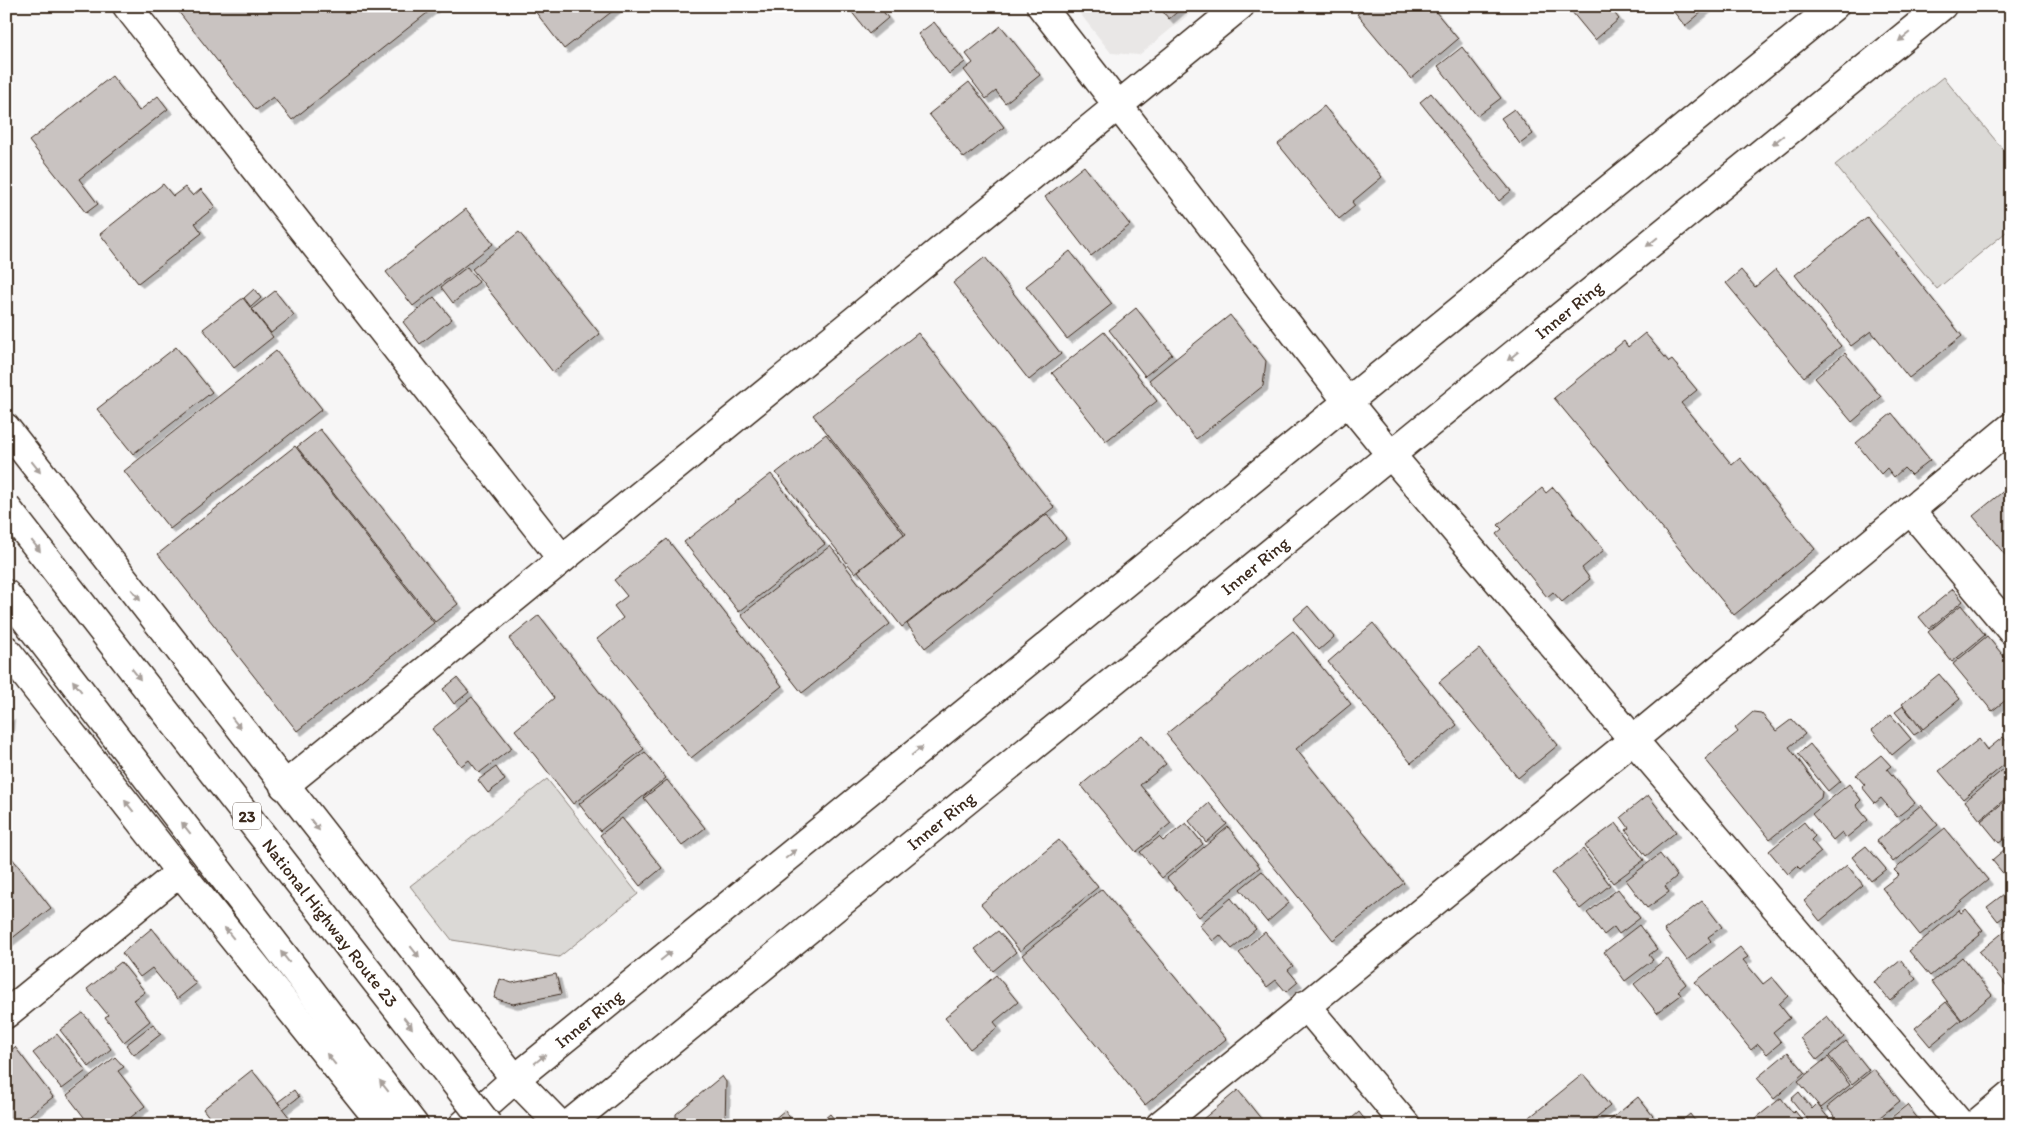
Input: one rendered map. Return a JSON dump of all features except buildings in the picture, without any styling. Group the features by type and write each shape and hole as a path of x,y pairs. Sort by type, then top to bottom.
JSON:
{"main road":[{"path":"126,6 562,559"},
{"path":"1041,6 1346,401 1961,1125"},
{"path":"284,786 1240,6"},
{"name":"Inner Ring","path":"463,1125 515,1079 1346,401 1834,6"},
{"name":"Inner Ring","path":"568,1125 1942,6"},
{"path":"1160,1125 1632,740 2011,427"},
{"path":"6,428 284,786 515,1079 560,1125"},
{"name":"National Highway Route 23","path":"6,508 488,1125"},
{"path":"1910,510 2011,630"},
{"path":"6,594 414,1125"},
{"path":"6,650 180,872 383,1125"},
{"path":"6,1014 180,872"},
{"path":"1305,1005 1406,1125"},
{"path":"1975,1125 2011,1095"}],"shaded area":[{"path":"1074,6 1199,6 1139,55 1111,53"},
{"path":"1943,77 2011,159 2011,228 1937,289 1835,165"},
{"path":"547,779 638,894 559,957 452,940 410,886"}]}
